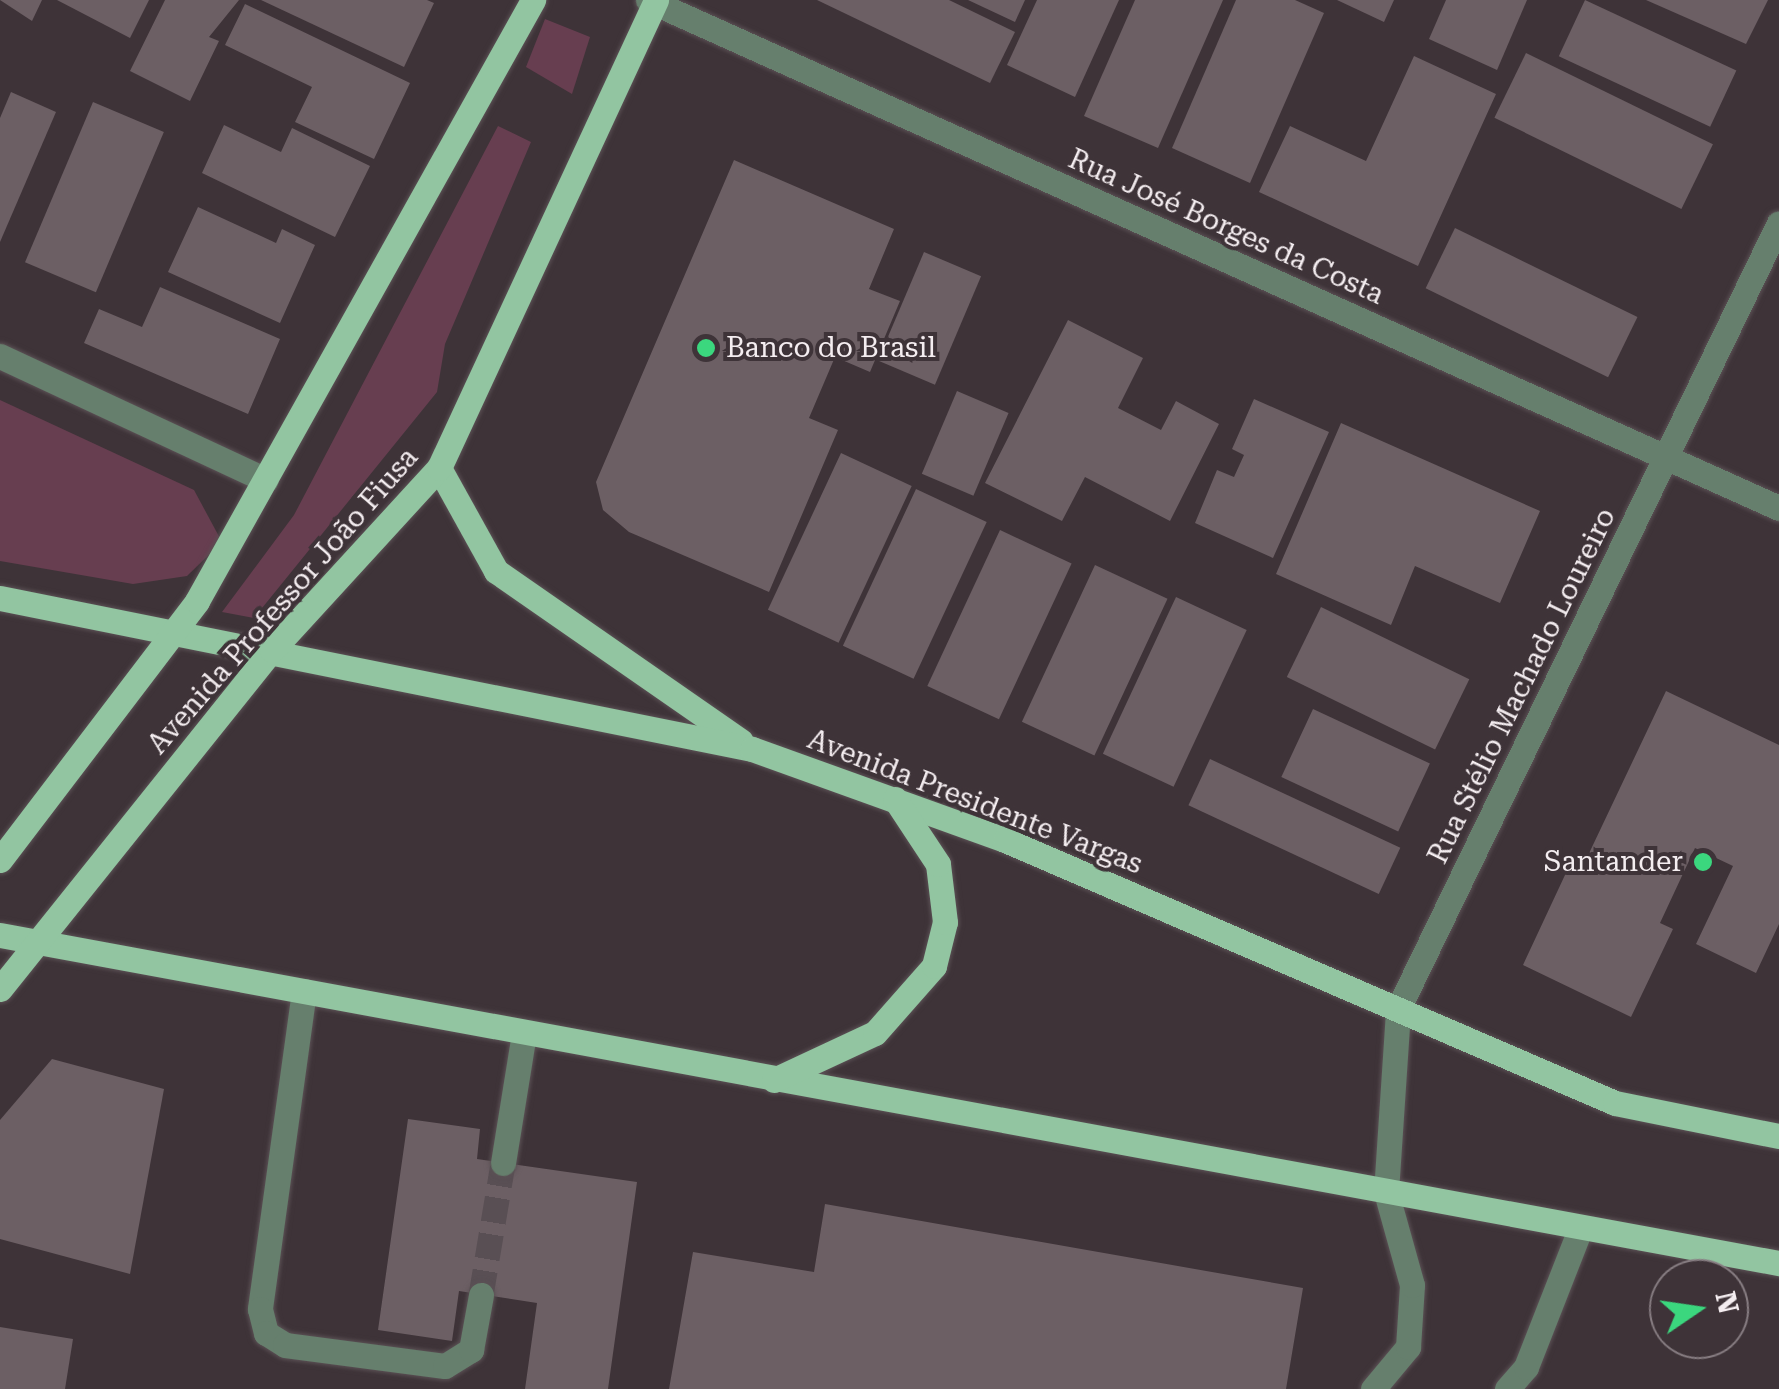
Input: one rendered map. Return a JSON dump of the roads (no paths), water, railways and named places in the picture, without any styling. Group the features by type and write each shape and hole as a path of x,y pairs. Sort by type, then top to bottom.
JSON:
{"main road":[{"name":"Avenida Professor João Fiusa","path":"0,860 179,627 266,480 533,0"},
{"name":"Avenida Professor João Fiusa","path":"0,990 272,650 440,468 653,1"},
{"path":"440,468 496,570 752,749"},
{"name":"Avenida Presidente Vargas","path":"0,598 179,627 272,650 752,749 891,794 1616,1103 1779,1136"},
{"path":"774,1080 876,1033 922,987 941,952 938,864 891,794"},
{"path":"0,935 1779,1263"}],"street":[{"name":"Rua José Borges da Costa","path":"653,1 1779,508"},
{"name":"Rua Stélio Machado Loureiro","path":"1373,1389 1408,1347 1412,1285 1386,1192 1398,1009 1779,223"},
{"path":"0,356 266,480"},
{"path":"304,991 260,1309 266,1333 286,1345 445,1366 472,1350 481,1295"},
{"path":"502,1163 524,1032"},
{"path":"1508,1389 1526,1367 1580,1229"}],"tunnel":[{"path":"481,1295 503,1163"}],"place":[{"name":"Banco do Brasil","path":"706,348"},
{"name":"Santander","path":"1703,862"}]}
